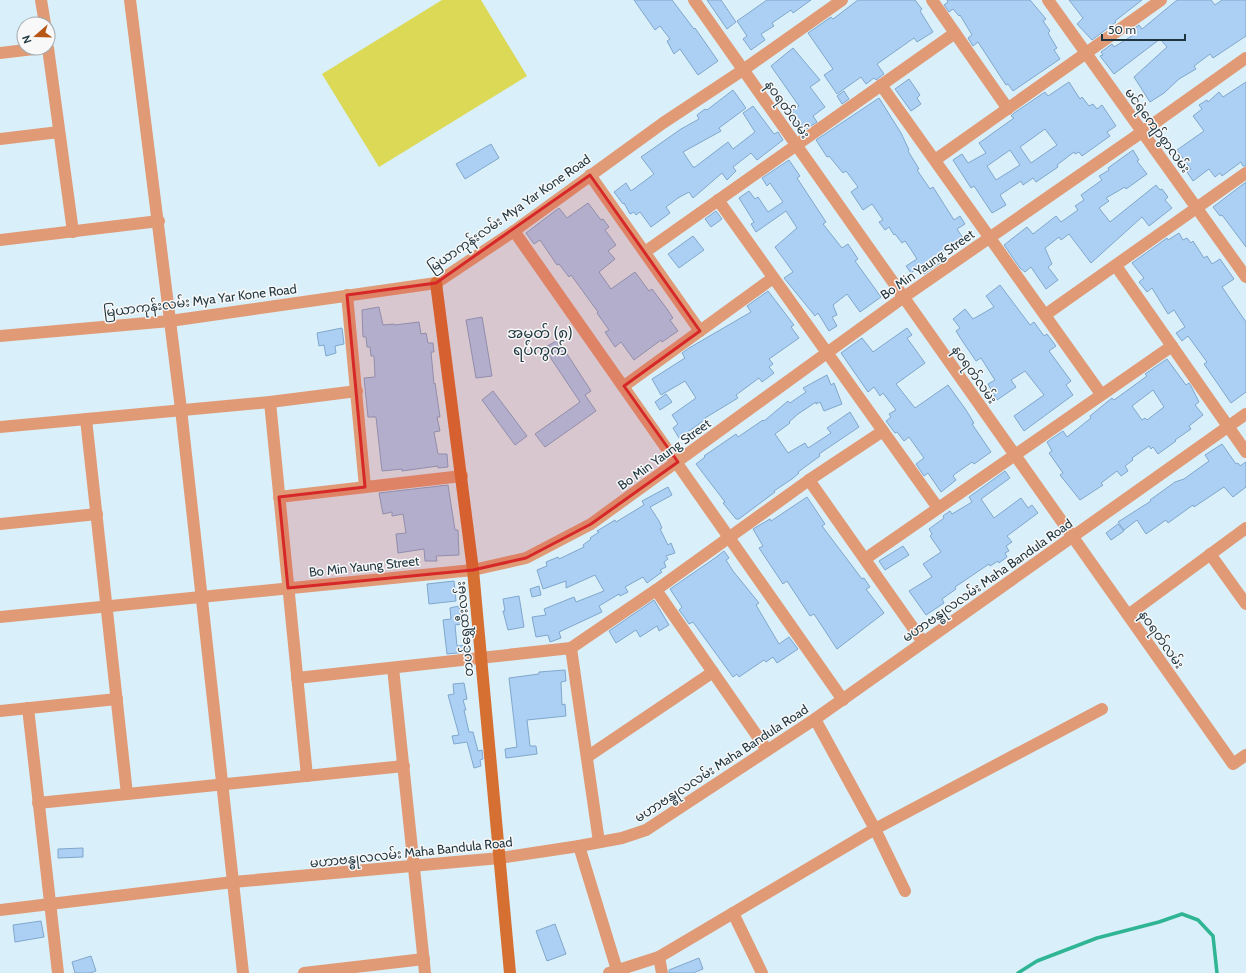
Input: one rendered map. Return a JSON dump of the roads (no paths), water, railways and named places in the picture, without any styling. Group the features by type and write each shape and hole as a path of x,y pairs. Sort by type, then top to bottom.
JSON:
{"street":[{"path":"42,0 44,16"},
{"path":"130,0 159,221 203,596 243,973"},
{"name":"နဝရတ်လမ်း","path":"694,0 1233,764 1246,755"},
{"name":"မြယာကုန်းလမ်း Mya Yar Kone Road","path":"0,336 170,320 436,283 514,231 663,122 743,70 842,0"},
{"path":"932,0 1008,109"},
{"name":"မင်ရဲကျော်စွာလမ်း","path":"1048,0 1246,277"},
{"path":"935,160 1161,0"},
{"path":"645,252 955,33"},
{"path":"0,54 16,52"},
{"path":"49,56 73,232"},
{"name":"Bo Min Yaung Street","path":"0,616 473,570 526,558 585,527 678,462 904,297 1246,58"},
{"path":"881,84 1101,394"},
{"path":"0,140 59,132"},
{"path":"1045,315 1246,173"},
{"path":"590,175 700,331"},
{"path":"718,200 938,508"},
{"path":"0,240 159,221"},
{"path":"514,231 678,462 843,700"},
{"path":"1116,266 1246,452"},
{"path":"624,386 773,278"},
{"name":"တပင်ရွှေထီးလမ်း","path":"436,283 473,570 510,973"},
{"path":"347,295 365,487"},
{"path":"865,559 1172,346"},
{"path":"0,427 181,409 270,402 357,391"},
{"path":"270,402 307,776"},
{"name":"မဟာဗန္ဓုလလမ်း Maha Bandula Road","path":"0,910 233,882 500,858 622,838 646,830 843,700 1246,414"},
{"path":"86,419 127,794"},
{"path":"297,678 571,648 656,590 809,480 882,431"},
{"path":"279,497 462,476"},
{"path":"809,480 923,642"},
{"path":"0,524 97,514"},
{"path":"1128,615 1246,528"},
{"path":"1210,554 1246,604"},
{"path":"656,590 767,750"},
{"path":"571,648 599,842"},
{"path":"393,668 425,973"},
{"path":"587,757 713,672"},
{"path":"0,711 117,699"},
{"path":"28,708 58,973"},
{"path":"579,846 613,972 659,957 875,829 1102,709"},
{"path":"815,719 875,829 905,892"},
{"path":"38,803 404,766"},
{"path":"733,913 762,973"},
{"path":"659,957 662,973"},
{"path":"304,973 337,971 424,959"}],"waterway":[{"path":"1018,973 1037,961 1097,938 1159,922 1182,914 1198,920 1213,936 1217,973"}],"district":[{"name":"အမှတ် (၈) ရပ်ကွက်","path":"540,342"}]}
